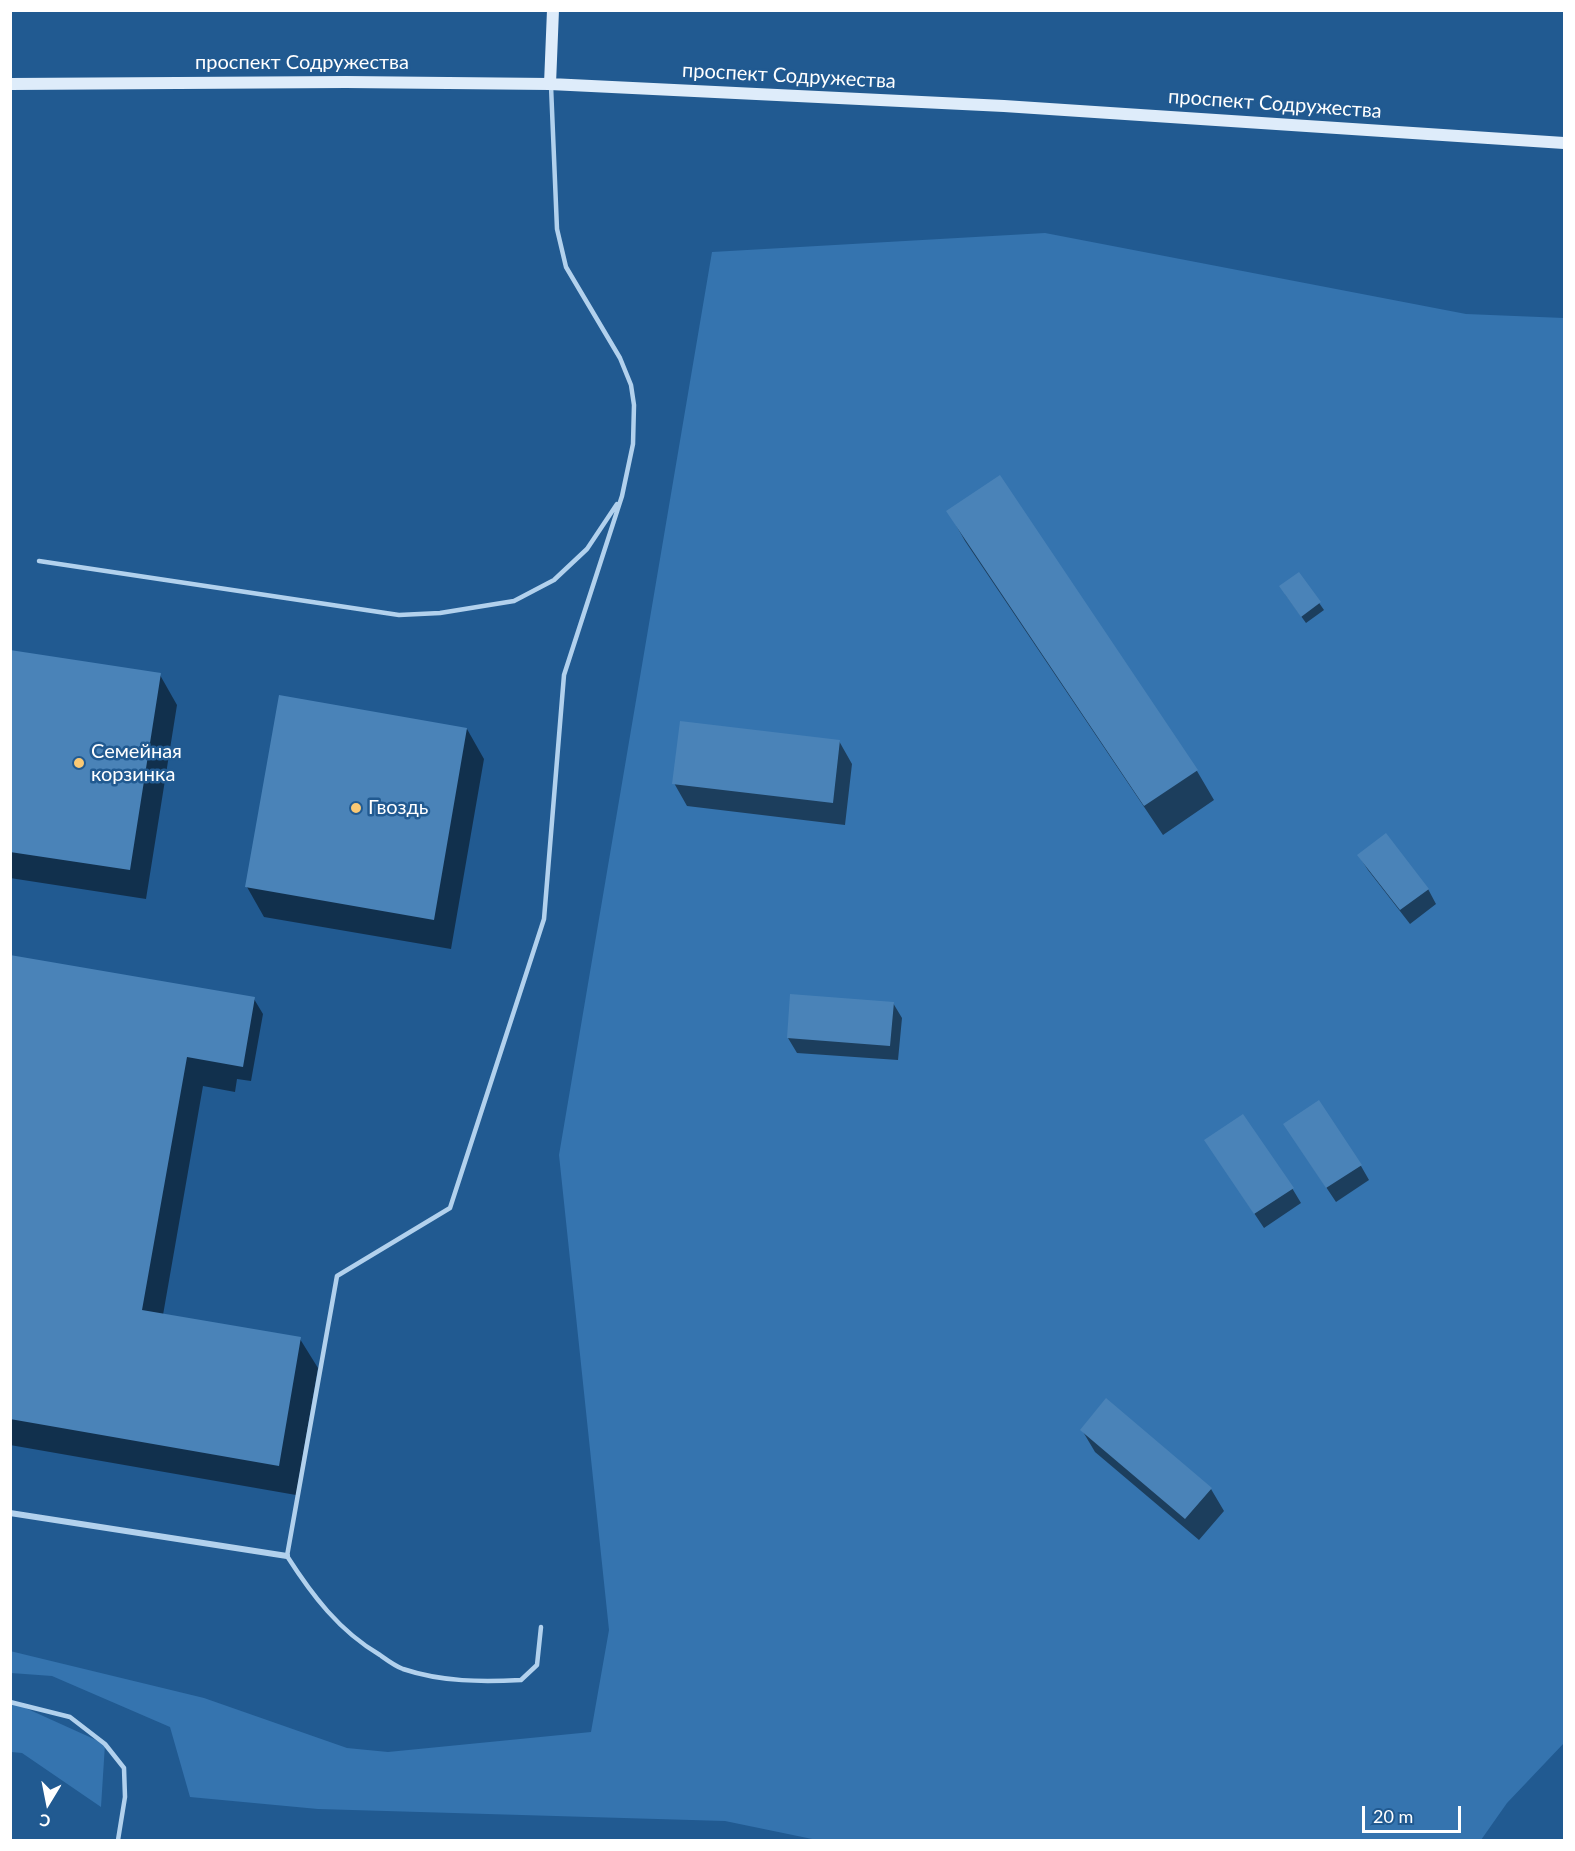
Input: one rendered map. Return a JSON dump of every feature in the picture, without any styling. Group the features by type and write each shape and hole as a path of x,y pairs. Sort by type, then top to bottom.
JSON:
{"main road":[{"path":"550,84 553,10"},
{"name":"проспект Содружества","path":"10,84 334,82 550,84 993,106 1564,143"}],"street":[{"path":"10,1513 287,1556"}],"lane":[{"path":"540,1627 537,1665 521,1680 473,1682 430,1676 401,1668 358,1642 308,1589 287,1556 336,1276 450,1208 544,919 564,675 622,496 633,444 634,405 631,385 620,358 566,267 560,249 556,229 550,84"},
{"path":"39,561 399,615 440,613 514,601 554,580 587,549 622,496"},
{"path":"10,1702 70,1717 105,1744 124,1768 125,1797 118,1840"}],"shaded area":[{"path":"1045,233 1466,314 1564,318 1564,1743 1507,1803 1481,1840 817,1840 725,1821 318,1809 190,1797 170,1727 52,1676 11,1673 10,1651 204,1698 347,1748 388,1752 591,1732 609,1630 559,1155 712,252"},
{"path":"10,1701 105,1744 101,1807 22,1753 11,1752"}],"building":[{"path":"1000,475 1198,770 1144,806 946,511"},
{"path":"1299,572 1321,602 1301,617 1279,586"},
{"name":"Семейная корзинка","path":"10,650 161,673 130,870 10,852"},
{"name":"Гвоздь","path":"279,695 467,728 434,920 245,887"},
{"path":"680,721 840,740 833,803 672,784"},
{"path":"1386,833 1429,889 1400,910 1357,855"},
{"path":"10,955 255,997 243,1067 187,1057 142,1310 301,1337 279,1466 10,1419"},
{"path":"790,994 894,1002 890,1046 787,1038"},
{"path":"1319,1100 1362,1165 1326,1188 1283,1124"},
{"path":"1243,1114 1294,1188 1254,1214 1204,1140"},
{"path":"1106,1398 1212,1488 1185,1519 1080,1430"}],"place":[{"name":"Семейная корзинка","path":"79,763"},
{"name":"Гвоздь","path":"356,808"}]}
